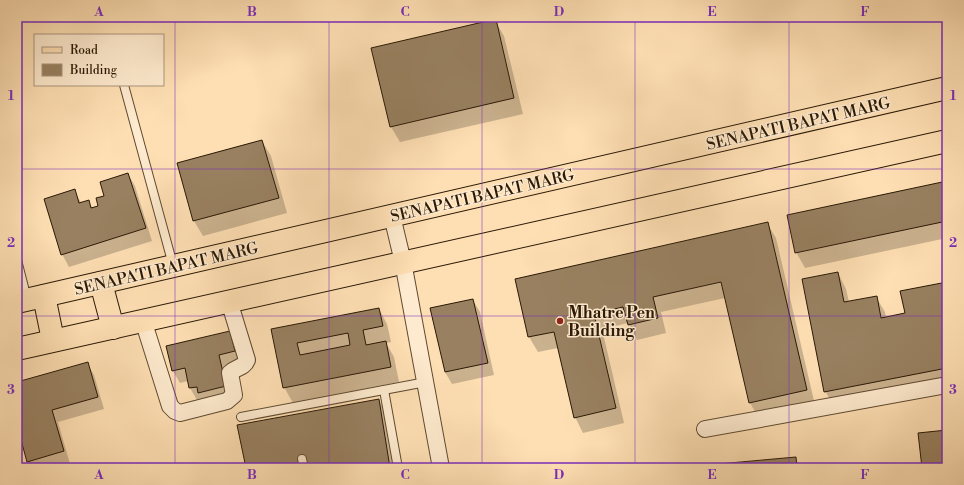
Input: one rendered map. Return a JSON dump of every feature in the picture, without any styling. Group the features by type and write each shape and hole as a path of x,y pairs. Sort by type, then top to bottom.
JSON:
{"main road":[{"name":"SENAPATI BAPAT MARG","path":"29,299 947,88"},
{"path":"17,349 947,141"},
{"path":"101,283 113,328"},
{"path":"29,299 53,340"}],"street":[{"path":"392,216 403,262 441,468"},
{"path":"143,320 170,406 175,411 180,413 228,401 234,395 230,373 246,364 248,360 229,301"},
{"path":"705,429 947,385"}],"lane":[{"path":"124,86 173,266"},
{"path":"17,260 29,299"},
{"path":"241,417 426,382"},
{"path":"384,390 398,468"},
{"path":"302,459 304,468"}],"building":[{"path":"496,19 514,98 390,127 371,48"},
{"path":"262,140 279,198 193,221 177,163"},
{"path":"128,173 146,228 61,255 44,199 75,189 79,203 89,200 91,208 98,206 96,198 104,196 100,182"},
{"path":"947,181 947,221 795,253 787,215"},
{"name":"Mhatre Pen Building","path":"768,222 807,390 749,403 721,282 653,297 658,318 628,325 623,307 594,314 616,408 574,418 554,332 528,337 515,279"},
{"path":"838,272 844,302 877,296 881,318 905,313 900,291 947,282 947,368 824,392 802,279"},
{"path":"473,299 488,363 445,372 430,308"},
{"path":"379,308 383,326 363,330 366,345 386,341 391,367 283,388 271,329","holes":["348,333 350,345 300,355 297,343"]},
{"path":"230,331 235,351 219,355 226,386 198,393 197,387 189,388 185,368 172,371 166,346"},
{"path":"88,362 98,397 52,410 64,451 27,462 17,425 17,382"},
{"path":"379,399 390,468 246,468 237,425"},
{"path":"947,430 947,468 922,468 918,433"},
{"path":"796,457 797,468 685,468 685,467"}],"place":[{"name":"Mhatre Pen Building","path":"560,321"}]}
